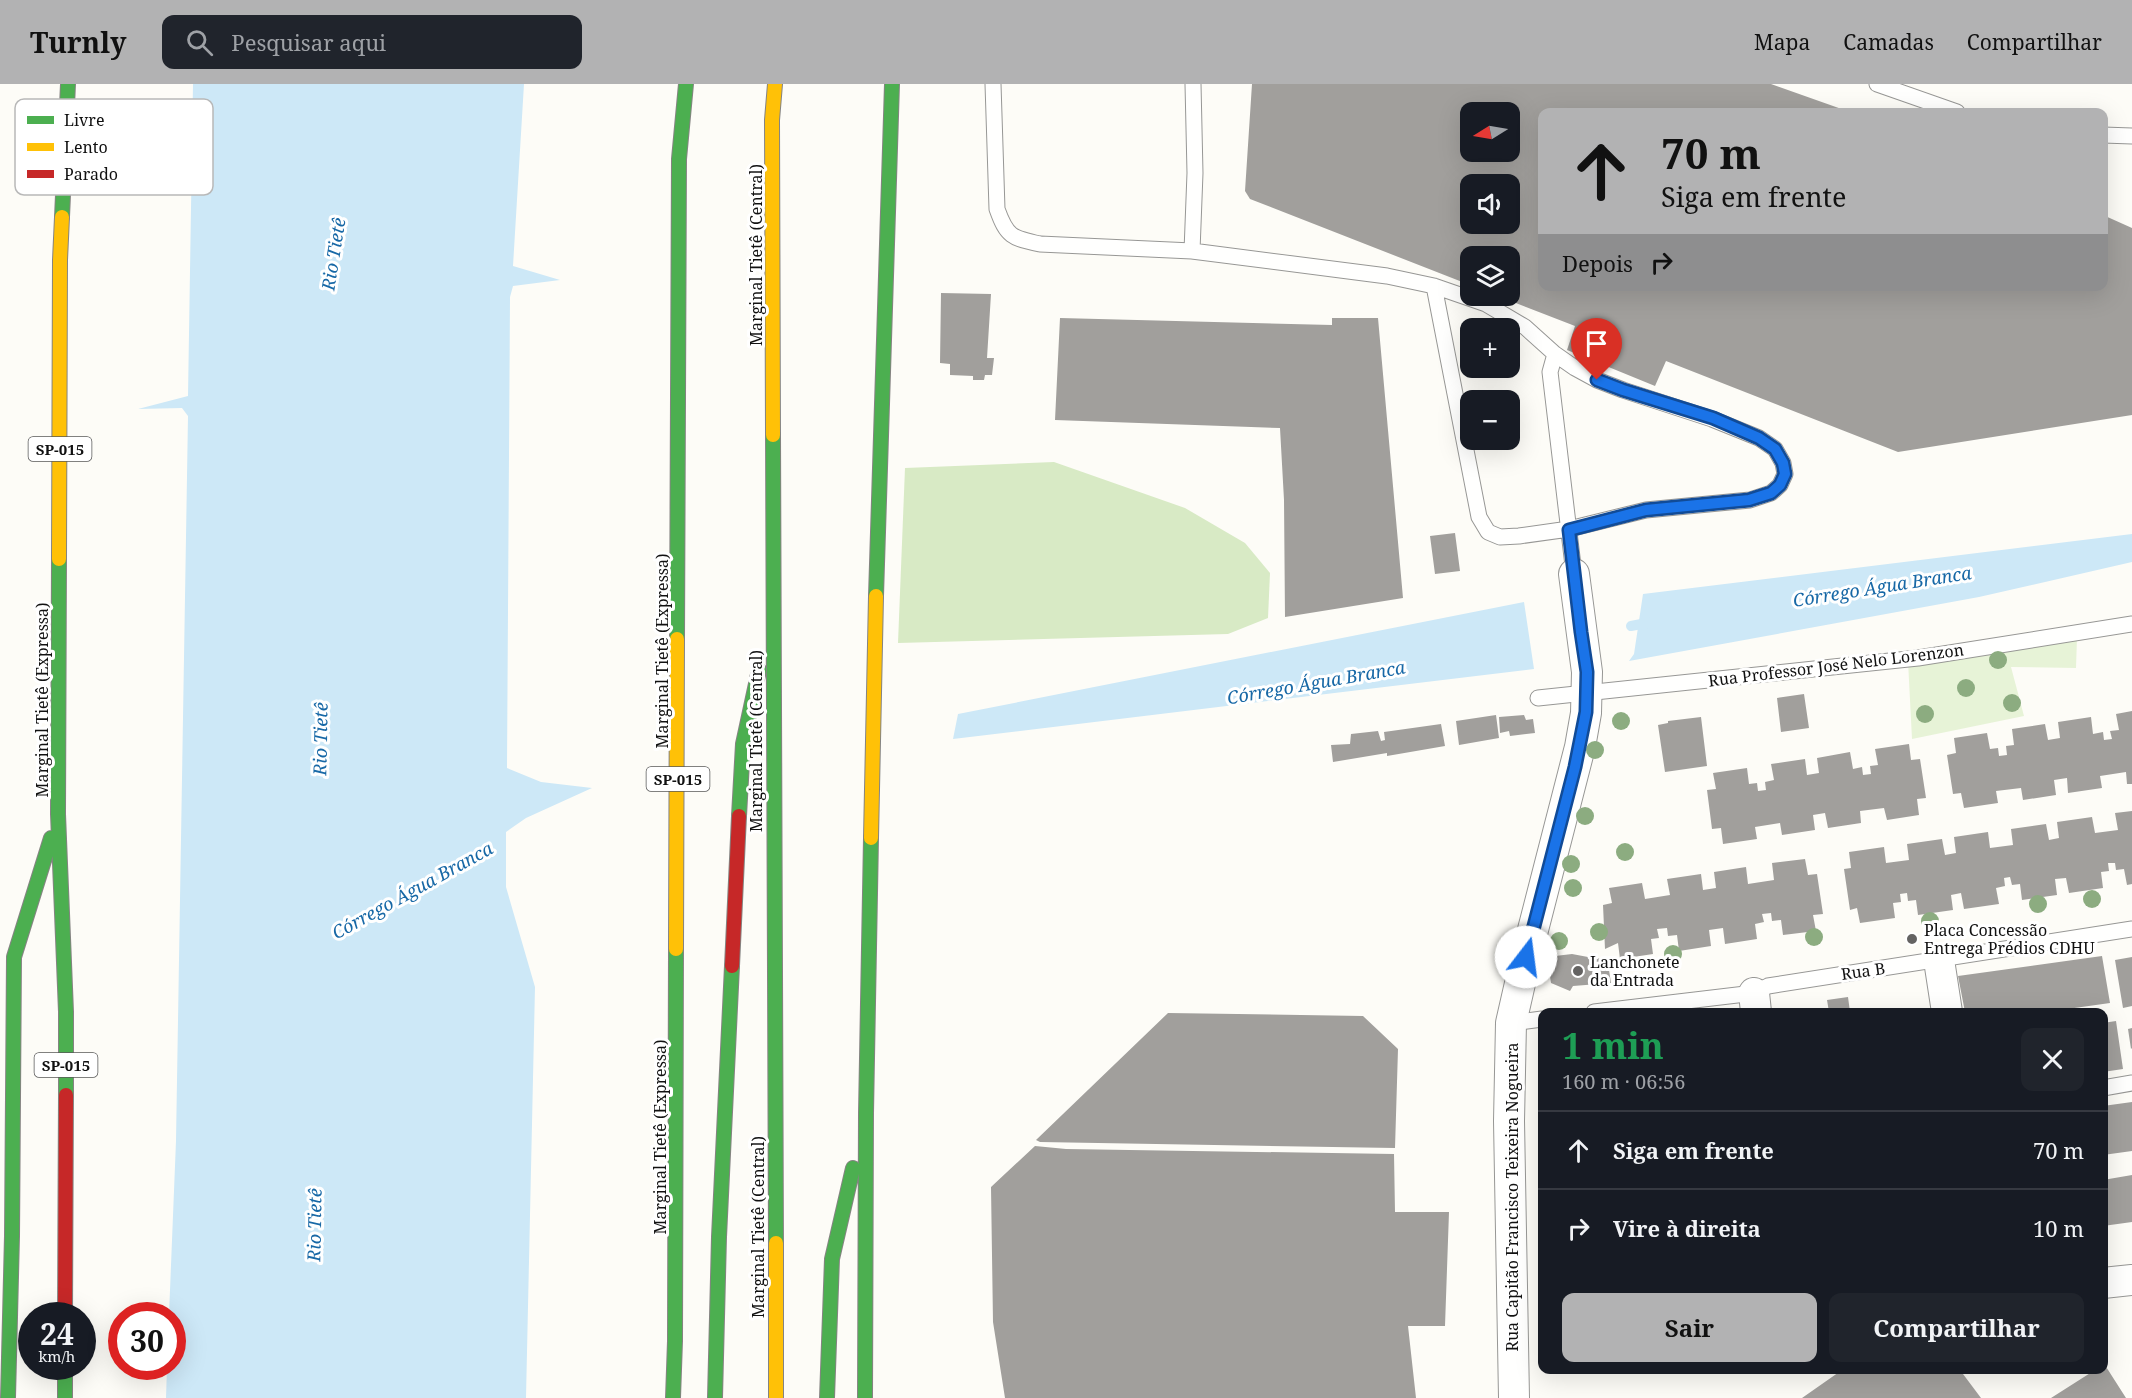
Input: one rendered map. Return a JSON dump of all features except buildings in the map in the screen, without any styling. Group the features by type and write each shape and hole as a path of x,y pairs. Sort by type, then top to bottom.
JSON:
{"highway":[{"name":"Marginal Tietê (Expressa)","path":"67,99 68,84"},
{"name":"Marginal Tietê (Expressa)","path":"674,1398 680,478 679,159 686,84"},
{"name":"Marginal Tietê (Central)","path":"775,84 772,120 772,615 776,1398"},
{"path":"865,1398 873,693 892,84"},
{"name":"Marginal Tietê (Expressa)","path":"63,195 60,260 58,814 66,1012 65,1302"},
{"path":"715,1398 719,1225 743,744 772,615"},
{"name":"SP-015","path":"8,1398 14,957 58,814"},
{"path":"827,1398 832,1259 867,1113"},
{"path":"65,1380 65,1398"}],"street":[{"name":"Rua Capitão Francisco Teixeira Nogueira","path":"1514,1398 1509,1121 1511,1023 1580,747 1588,693 1574,574"},
{"path":"1939,960 1946,1008"},
{"path":"2108,1282 2132,1280"}],"lane":[{"path":"993,84 997,209 1004,228 1017,239 1040,244 1192,251 1387,276 1434,286 1486,304 1525,327 1555,354 1575,368 1606,383 1713,418 1759,438 1775,449 1783,463 1785,474 1780,485 1771,493 1749,500 1646,510 1569,530 1500,537 1488,532 1479,517 1434,286"},
{"path":"1192,251 1195,173 1193,84"},
{"path":"1877,84 1946,108"},
{"path":"2108,135 2132,136"},
{"path":"1555,354 1550,372 1574,574"},
{"name":"Rua Professor José Nelo Lorenzon","path":"1538,698 1918,658 2132,624"},
{"name":"Rua B","path":"1666,1008 1755,1003 1768,986 2132,929"},
{"path":"1511,1023 1538,1020"},
{"path":"2108,1087 2132,1083"}],"green space":[{"path":"1054,462 1185,508 1245,543 1270,573 1268,618 1228,634 898,643 905,468"},
{"path":"2077,638 2076,668 2011,667 2024,716 1912,739 1908,661"}],"water":[{"name":"Rio Tietê","path":"193,84 524,84 513,266 560,280 513,286 510,297 507,768 541,782 592,788 526,818 506,832 506,887 535,987 526,1398 166,1398 167,1380 186,1380 186,1302 170,1302 176,1141 188,416 182,408 138,409 188,396 191,195 213,195 213,99 193,99"},
{"path":"2132,534 2132,562 1979,597 1629,661 1634,654 1643,594"},
{"path":"1524,602 1534,669 953,739 958,714"}],"waterway":[{"name":"Córrego Água Branca","path":"1631,626 1652,622"}],"traffic: fast":[{"path":"67,99 68,84"},
{"path":"677,639 679,159 686,84"},
{"path":"876,596 892,84"},
{"path":"62,217 63,195"},
{"path":"773,435 776,1243"},
{"path":"59,559 58,814 66,1012 66,1095"},
{"path":"739,816 743,744 759,670"},
{"path":"8,1398 14,957 51,838"},
{"path":"865,1398 866,1113 871,838"},
{"path":"673,1398 676,949"},
{"path":"715,1398 719,1237 732,966"},
{"path":"827,1398 832,1259 853,1168"},
{"path":"65,1380 65,1398"}],"traffic: slow":[{"path":"773,435 772,120 775,84"},
{"path":"59,559 62,217"},
{"path":"871,838 876,596"},
{"path":"676,949 677,639"},
{"path":"776,1243 776,1398"}],"traffic: jam":[{"path":"732,966 739,816"},
{"path":"65,1302 66,1095"}],"place":[{"name":"Placa Concessão Entrega Prédios CDHU","path":"1912,939"},
{"name":"Lanchonete da Entrada","path":"1578,971"}],"route":[{"path":"1526,957 1580,747 1588,693 1569,530 1646,510 1749,500 1771,493 1780,485 1785,474 1783,463 1775,449 1759,438 1713,418 1597,380"}]}
